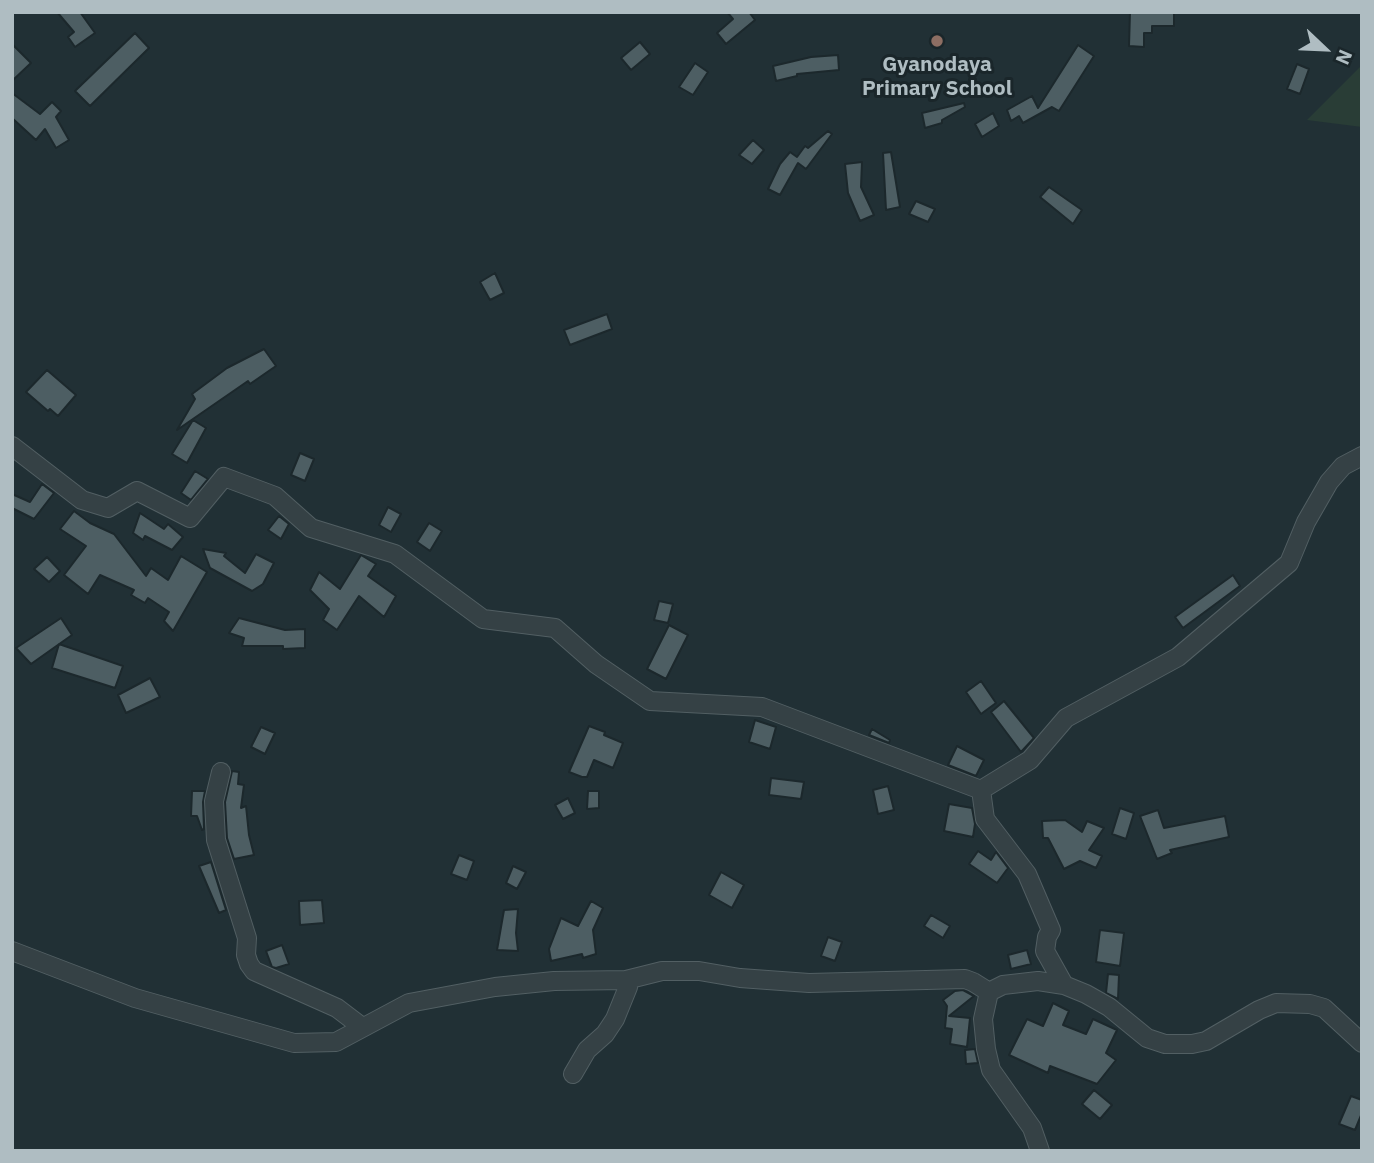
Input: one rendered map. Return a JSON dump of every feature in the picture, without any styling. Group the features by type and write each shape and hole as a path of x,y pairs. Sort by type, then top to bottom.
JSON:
{"street":[{"path":"12,446 82,500 108,508 137,491 190,518 224,478 275,496 311,528 395,554 483,619 555,628 596,664 650,701 762,707 981,790"},
{"path":"981,790 1030,760 1066,718 1178,657 1289,563 1306,522 1329,482 1343,466 1362,456"},
{"path":"221,772 214,801 216,840 247,937 246,955 249,964 254,971 337,1008 362,1027"},
{"path":"981,790 985,819 1027,874 1051,930 1045,951 1064,985"},
{"path":"16,959 135,998 294,1043 336,1042 409,1003 495,987 554,981 626,980 662,971 699,971 740,978 809,983 951,979 973,982 989,992"},
{"path":"573,1074 587,1050 605,1034 615,1019 628,987 626,980"},
{"path":"989,992 1003,985 1038,981 1064,985 1086,993 1109,1007 1147,1038 1165,1044 1206,1041 1276,1003 1310,1004 1324,1008 1362,1043"},
{"path":"989,992 983,1019 991,1070 1032,1128 1040,1151"}],"green space":[{"path":"1362,65 1362,127 1307,120"}],"building":[{"path":"57,12 80,12 95,33 75,47 68,37 74,32"},
{"path":"727,12 749,12 755,20 726,44 717,33 733,19"},
{"path":"1130,12 1174,12 1174,26 1152,26 1152,33 1144,33 1144,47 1129,46"},
{"path":"135,33 149,48 90,106 75,91"},
{"path":"640,42 650,54 631,70 621,58"},
{"path":"12,44 31,63 12,81"},
{"path":"1078,45 1094,56 1059,111 1052,107 1023,123 1019,116 1011,121 1007,110 1032,96 1038,108"},
{"path":"838,55 839,70 797,74 776,81 773,66 811,57"},
{"path":"695,63 708,72 693,95 679,87"},
{"path":"1297,64 1309,69 1300,94 1287,89"},
{"path":"12,93 40,114 52,102 61,111 56,117 69,140 56,148 45,129 36,140 12,118"},
{"path":"964,103 965,107 942,120 942,123 925,128 922,113"},
{"path":"993,113 999,126 982,137 975,124"},
{"path":"828,131 832,134 806,169 798,163 780,195 768,189 780,164 790,152 797,157 805,146 808,148"},
{"path":"753,140 764,150 752,164 739,155"},
{"path":"891,152 900,207 886,210 883,153"},
{"path":"862,162 861,187 874,215 860,221 848,193 845,164"},
{"path":"1049,187 1082,210 1073,224 1040,197"},
{"path":"916,201 935,209 928,222 909,214"},
{"path":"495,273 504,293 490,300 480,282"},
{"path":"607,314 612,329 570,345 564,330"},
{"path":"264,349 276,366 250,384 248,381 177,430 195,399 192,394 227,368"},
{"path":"47,370 76,395 58,416 26,392"},
{"path":"193,420 206,428 187,463 172,454"},
{"path":"300,453 314,459 305,481 291,475"},
{"path":"195,471 208,479 191,500 181,493"},
{"path":"42,484 54,493 34,519 12,508 12,494 30,502"},
{"path":"388,507 401,514 391,532 379,525"},
{"path":"74,511 90,523 114,534 146,576 151,568 168,580 181,556 207,572 173,631 164,621 169,612 148,598 145,603 131,595 134,590 100,575 88,594 64,575 86,546 60,529"},
{"path":"140,513 164,529 168,524 183,537 172,550 145,536 143,540 133,533"},
{"path":"279,516 289,524 281,539 268,530"},
{"path":"429,523 442,531 430,551 417,542"},
{"path":"203,549 226,553 224,556 245,573 256,554 274,563 263,584 252,591 210,568"},
{"path":"361,555 376,564 368,576 396,596 384,617 359,596 337,630 323,620 329,609 310,590 319,572 340,589"},
{"path":"47,557 60,571 49,582 34,569"},
{"path":"1233,575 1240,586 1183,628 1175,617"},
{"path":"659,601 673,604 668,623 654,620"},
{"path":"61,618 72,635 31,664 16,648"},
{"path":"239,618 285,630 305,629 305,648 242,646 244,638 229,633"},
{"path":"669,625 688,635 666,679 647,669"},
{"path":"59,644 123,666 115,688 52,668"},
{"path":"150,678 160,697 126,713 118,695"},
{"path":"981,681 996,703 981,714 966,692"},
{"path":"1004,701 1034,738 1021,752 991,712"},
{"path":"755,720 776,727 770,749 749,742"},
{"path":"589,726 623,743 613,768 594,760 587,777 582,777 569,772"},
{"path":"261,727 275,733 265,754 251,747"},
{"path":"872,729 890,740 889,743 869,735"},
{"path":"957,746 984,760 976,776 948,765"},
{"path":"232,771 239,772 238,784 244,785 241,808 246,806 254,855 234,859 227,838 225,802"},
{"path":"771,778 804,782 801,799 769,795"},
{"path":"888,786 894,810 878,814 873,790"},
{"path":"192,791 205,791 202,830 197,816 191,816"},
{"path":"588,791 599,791 599,808 587,809"},
{"path":"568,798 575,813 563,819 555,805"},
{"path":"949,804 972,808 975,824 973,837 944,831"},
{"path":"1120,808 1134,813 1126,839 1112,834"},
{"path":"1158,810 1164,828 1225,816 1229,837 1170,850 1172,853 1157,859 1140,816"},
{"path":"1065,820 1082,832 1087,821 1104,828 1089,850 1102,856 1096,868 1080,861 1064,869 1048,838 1043,838 1042,821"},
{"path":"978,851 991,860 996,852 1008,868 997,883 969,864"},
{"path":"459,855 474,861 467,880 451,874"},
{"path":"211,862 226,910 219,913 199,866"},
{"path":"513,866 526,872 517,889 506,883"},
{"path":"721,872 744,885 732,908 709,895"},
{"path":"322,900 324,923 300,925 299,901"},
{"path":"591,901 603,908 593,930 596,954 583,958 582,954 551,961 549,949 561,918 578,926"},
{"path":"518,909 518,951 497,950 504,910"},
{"path":"931,915 950,926 943,938 924,926"},
{"path":"1100,930 1124,933 1120,966 1096,962"},
{"path":"828,937 842,942 835,961 821,956"},
{"path":"282,945 289,964 272,967 266,951"},
{"path":"1027,950 1031,964 1011,969 1008,955"},
{"path":"1108,974 1119,975 1118,999 1106,993"},
{"path":"963,990 974,996 949,1016 970,1018 967,1047 950,1044 952,1029 945,1028 947,1006 943,1000 955,991"},
{"path":"1053,1003 1069,1011 1063,1025 1086,1034 1093,1019 1117,1030 1106,1053 1116,1060 1097,1084 1050,1066 1048,1073 1009,1055 1027,1019 1043,1026"},
{"path":"975,1049 978,1063 966,1064 965,1050"},
{"path":"1094,1090 1112,1105 1100,1119 1082,1104"},
{"path":"1351,1096 1362,1100 1362,1113 1355,1130 1339,1124"}],"place":[{"name":"Gyanodaya Primary School","path":"937,41"}]}
